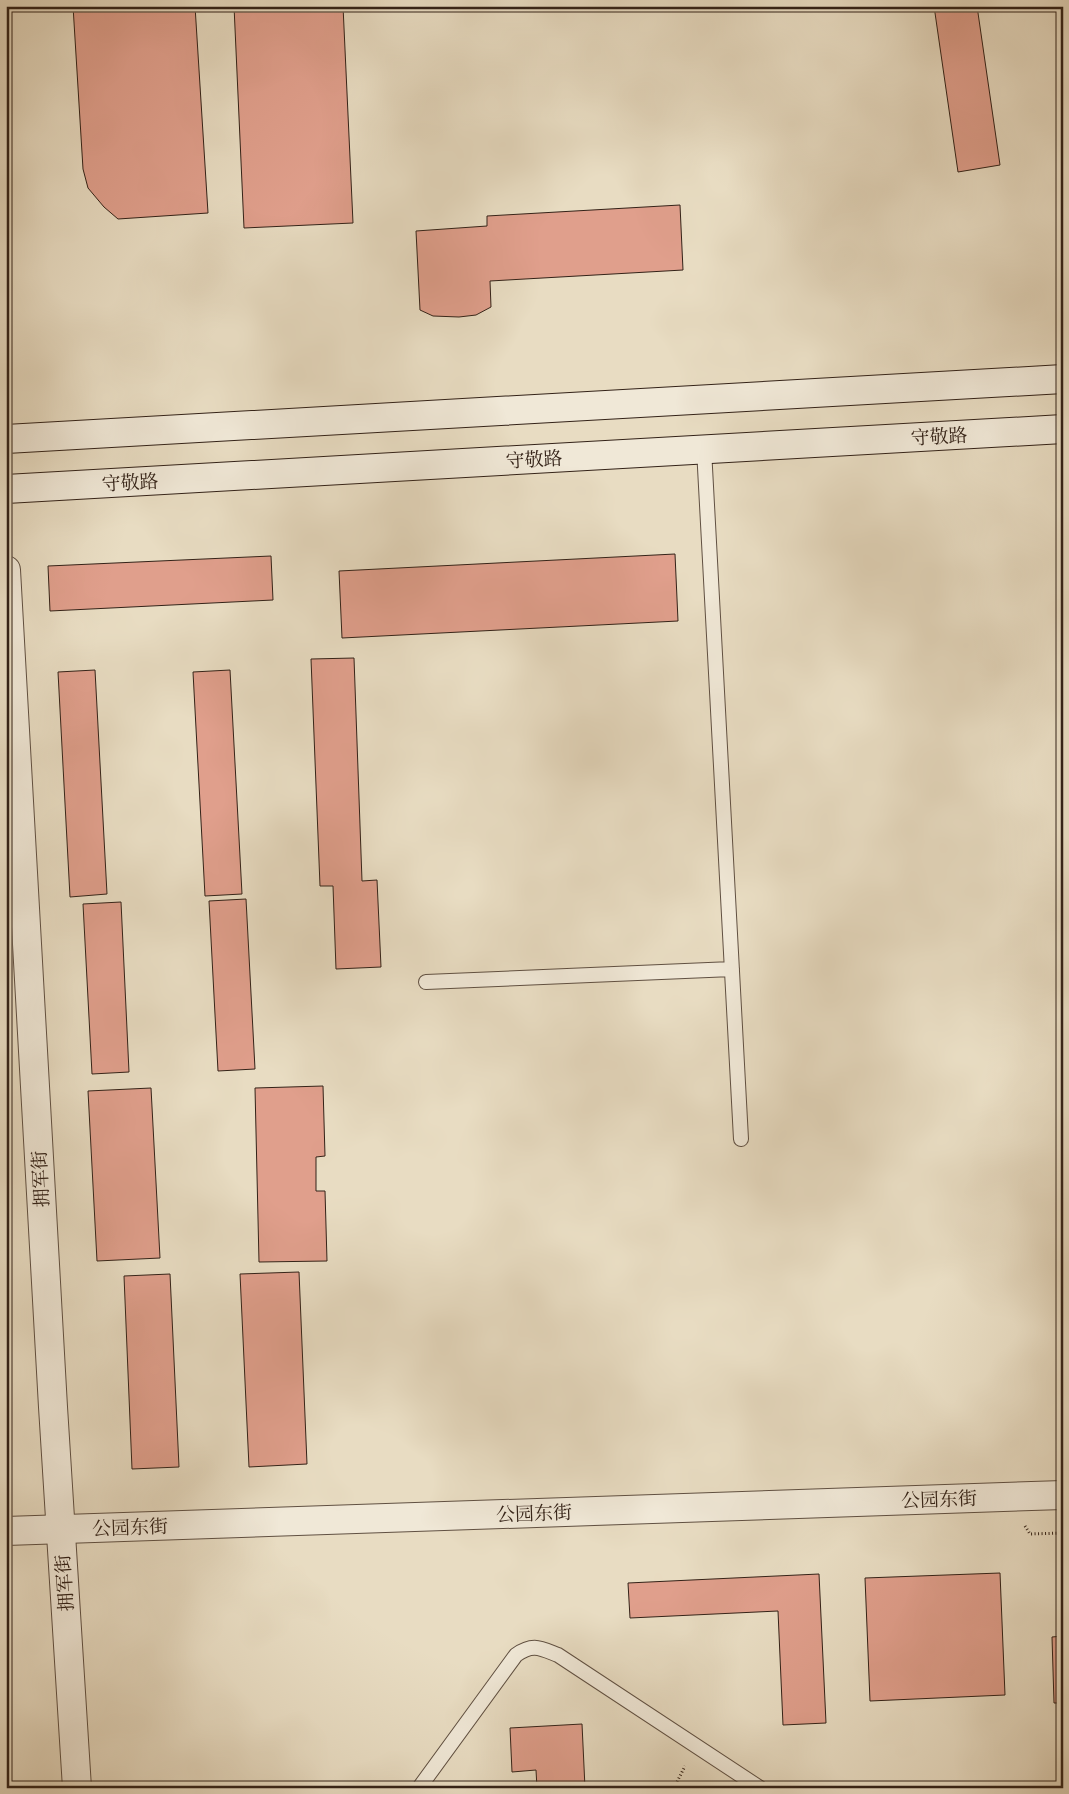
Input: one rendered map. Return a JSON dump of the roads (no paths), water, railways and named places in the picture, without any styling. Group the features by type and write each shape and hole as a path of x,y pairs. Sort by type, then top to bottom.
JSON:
{"street":[{"path":"6,439 1063,379"},
{"name":"守敬路","path":"6,490 1063,429"},
{"name":"拥军街","path":"6,570 77,1788"},
{"name":"公园东街","path":"6,1532 1063,1494"}],"lane":[{"path":"704,449 741,1139"},
{"path":"426,982 732,969"},
{"path":"419,1788 516,1655 525,1648 538,1647 558,1655 760,1788"}]}
